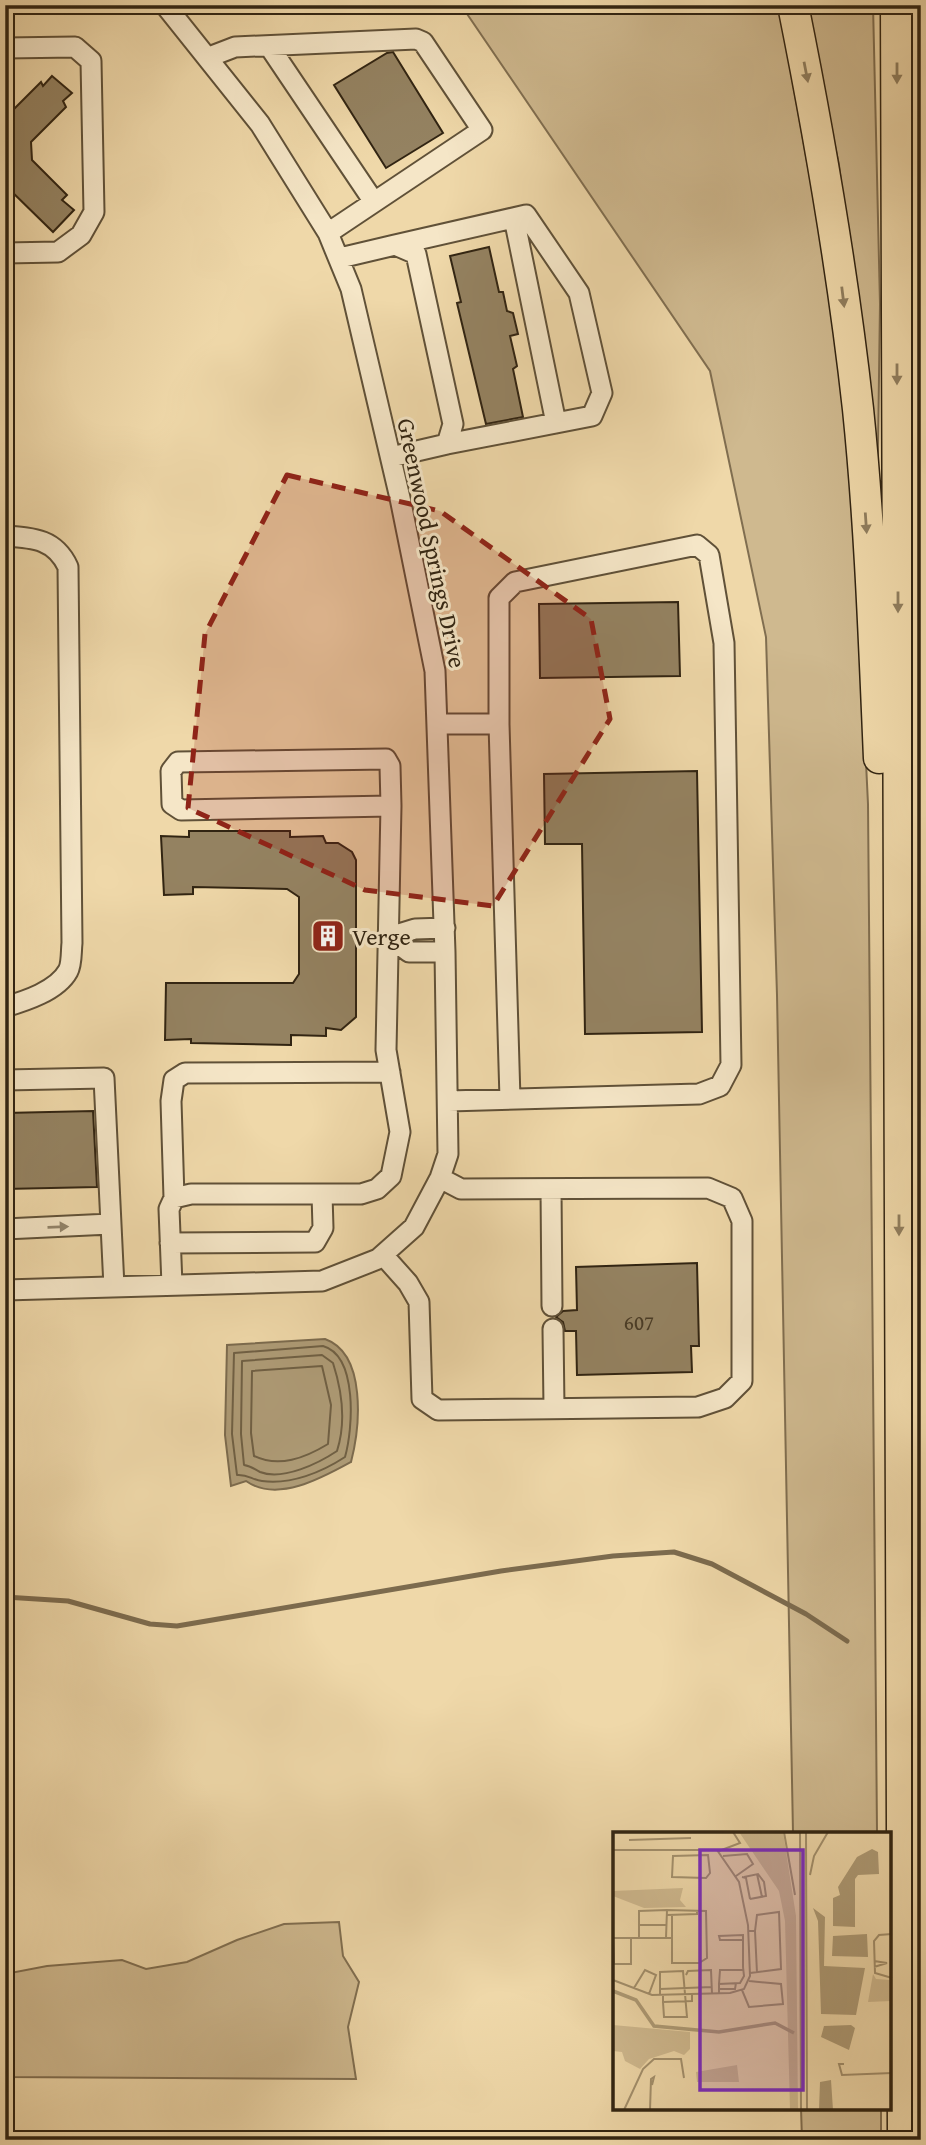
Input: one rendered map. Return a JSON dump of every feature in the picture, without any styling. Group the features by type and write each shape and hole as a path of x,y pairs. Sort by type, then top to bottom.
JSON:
{"highway":[{"path":"793,5 834,224 858,410 872,607 899,1157"},
{"path":"896,5 903,2140"}],"street":[{"name":"Greenwood Springs Drive","path":"5,1290 322,1281 383,1255 414,1227 440,1178 448,1154 449,1101 439,724 428,625 351,289 328,233 260,124 172,7"},
{"path":"209,57 235,47 416,39 423,42 482,130 328,233"},
{"path":"269,46 374,202"},
{"path":"5,48 75,47 91,61 94,212 81,235 58,252 5,253"},
{"path":"340,258 526,215 579,293 602,393 592,416 391,457"},
{"path":"514,218 556,423"},
{"path":"395,245 416,254 453,424 447,444"},
{"path":"5,536 46,542 61,551 68,567 72,943 69,969 59,981 27,1000 5,1007"},
{"path":"449,1101 699,1094 720,1086 731,1065 724,643 709,555 697,545 515,582 499,598 499,724 510,1099"},
{"path":"439,724 499,724"},
{"path":"174,1198 191,1194 361,1194 377,1189 391,1176 400,1132 386,1049 390,937 391,806 390,766 381,757 178,762 171,771 172,804 181,810 391,806"},
{"path":"390,937 415,929 445,928"},
{"path":"390,937 409,951 445,952"},
{"path":"172,1285 169,1209 174,1198 171,1101 174,1080 185,1073 390,1072"},
{"path":"5,1080 104,1079 114,1287"},
{"path":"383,1255 408,1283 419,1302 422,1399 438,1410 698,1407 725,1398 742,1381 742,1221 732,1198 708,1188 461,1189 440,1178"},
{"path":"551,1189 552,1306"},
{"path":"170,1244 315,1242 323,1228 322,1194"},
{"path":"5,1229 110,1224"},
{"path":"553,1329 554,1408"}],"highlighted area":[{"path":"287,475 440,511 591,619 610,719 493,906 365,890 188,808 205,634"}],"shaded area":[{"path":"461,5 779,5 827,273 847,441 858,597 868,804 877,1832 793,1832 777,995 766,637 710,371"},
{"path":"805,5 873,5 880,304 877,522 862,356 839,165"},
{"path":"339,1922 343,1956 359,1982 348,2027 356,2079 5,2077 5,1974 47,1966 122,1960 146,1969 187,1962 237,1940 284,1924"},
{"path":"801,2110 881,2110 881,2140 802,2140"}],"water":[{"path":"325,1339 339,1347 354,1375 358,1412 351,1462 313,1481 285,1489 271,1490 246,1481 231,1486 225,1435 227,1345"}],"building":[{"path":"393,52 443,133 386,168 334,85"},
{"path":"52,76 72,93 63,101 66,107 31,142 32,160 67,195 62,200 74,210 53,232 5,185 5,118 41,82 43,86"},
{"path":"489,247 499,292 503,292 507,311 513,313 518,334 510,336 517,366 513,369 523,417 486,424 457,303 461,302 450,256"},
{"path":"678,602 680,676 540,678 539,604"},
{"path":"697,771 702,1032 585,1034 582,844 545,844 544,774"},
{"name":"Verge","path":"189,831 290,831 290,837 323,836 326,843 338,843 352,852 356,860 356,1017 341,1030 326,1028 326,1036 291,1035 291,1045 165,1040 166,983 293,983 299,974 299,897 287,889 193,887 193,894 164,895 161,836 189,837"},
{"path":"93,1111 97,1187 5,1189 5,1113"},
{"path":"697,1263 699,1346 691,1346 692,1372 577,1375 576,1331 565,1331 563,1322 556,1317 563,1311 577,1310 576,1267"}],"waterway":[{"path":"5,1597 68,1601 150,1624 177,1626 501,1571 613,1556 674,1552 712,1564 806,1614 847,1641"}],"place":[{"name":"Verge","path":"328,936"}]}
